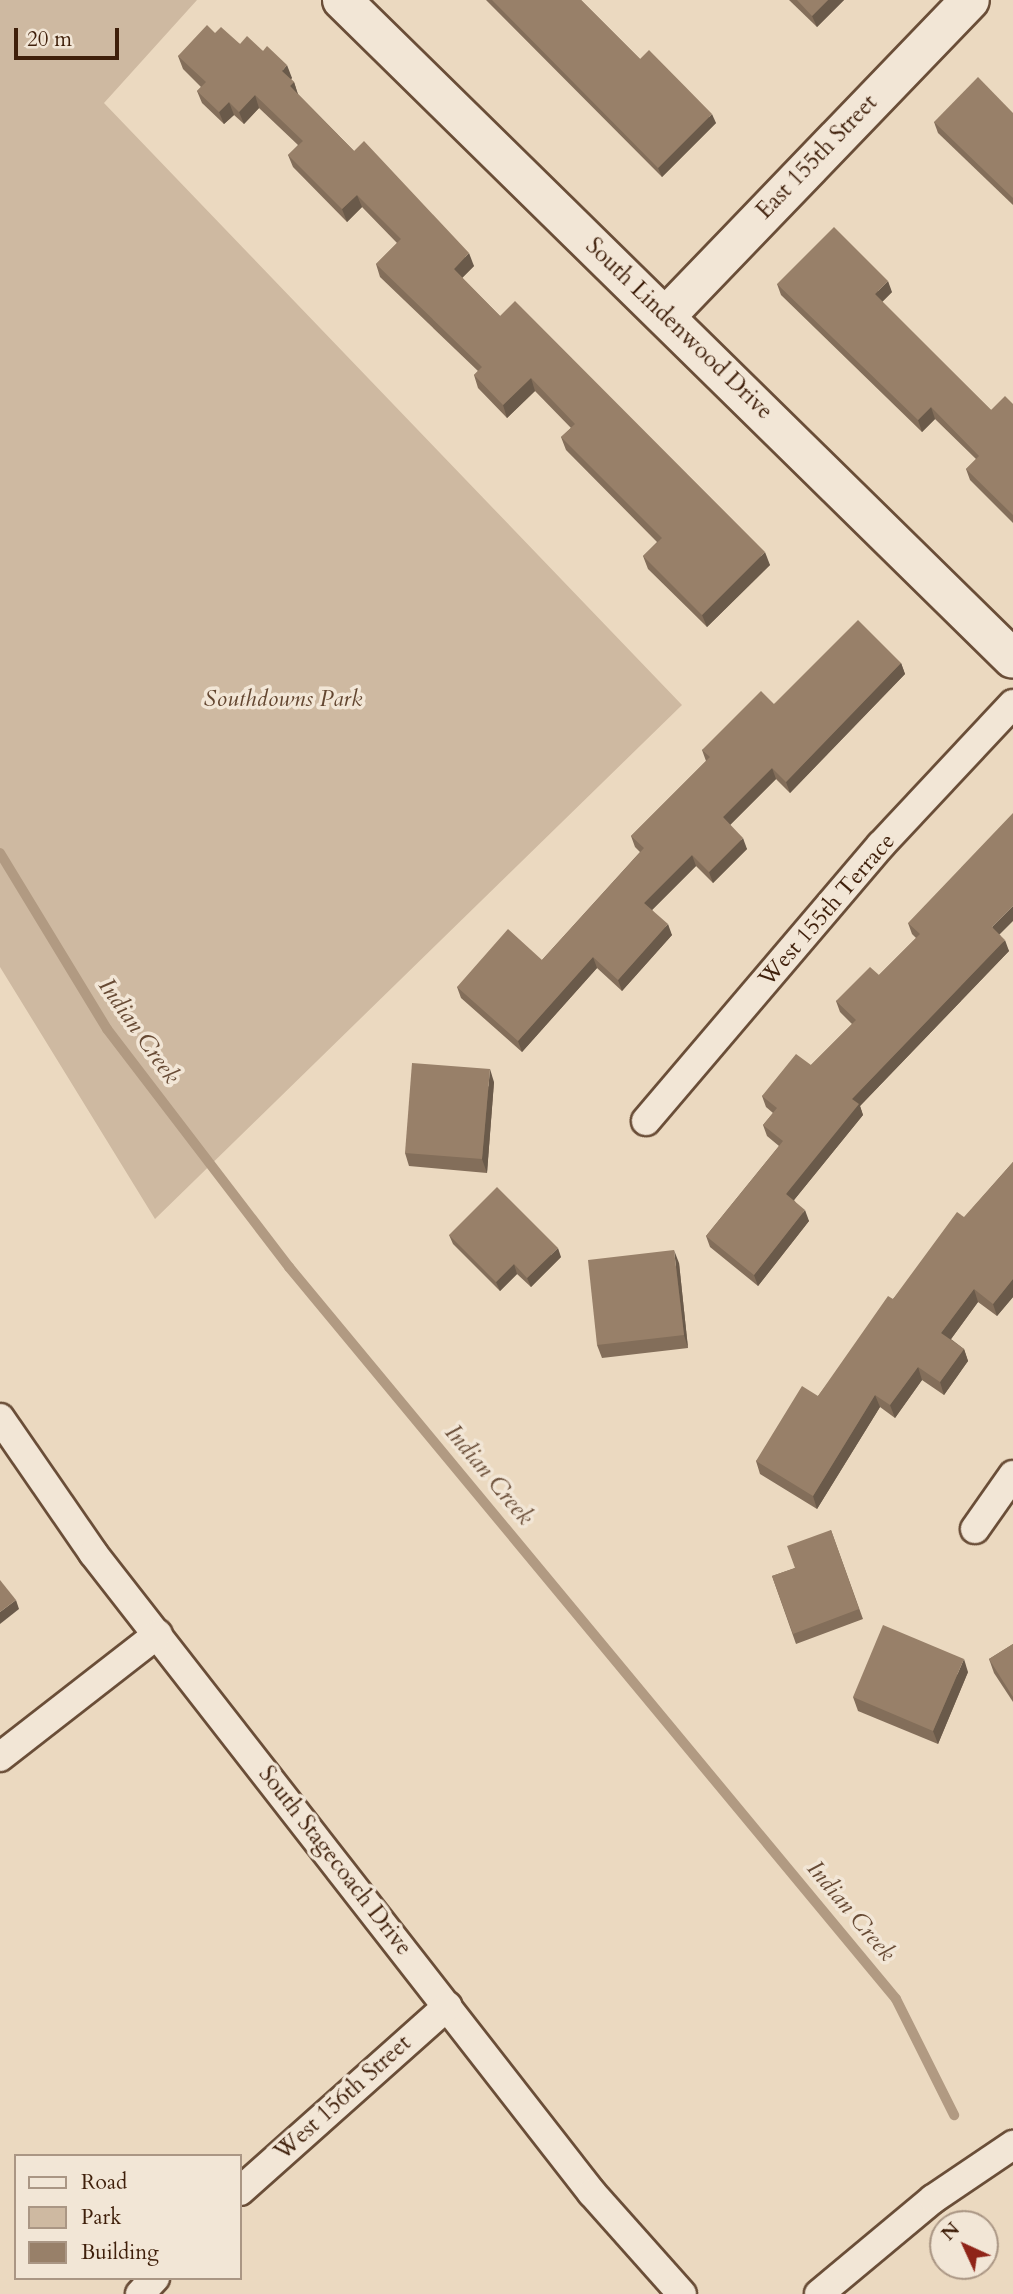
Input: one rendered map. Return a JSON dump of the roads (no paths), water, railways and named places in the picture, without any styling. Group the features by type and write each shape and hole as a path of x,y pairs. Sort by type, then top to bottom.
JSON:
{"street":[{"name":"South Lindenwood Drive","path":"342,0 1013,659"},
{"name":"East 155th Street","path":"666,316 970,0"},
{"name":"West 155th Terrace","path":"646,1121 881,845 1013,704"},
{"name":"South Stagecoach Drive","path":"0,1418 93,1553 592,2193 682,2294"},
{"path":"975,1529 1013,1475"},
{"path":"0,1757 158,1634"},
{"name":"West 156th Street","path":"242,2190 448,2006"},
{"path":"819,2294 933,2199 1013,2145"},
{"path":"141,2294 153,2280"}],"waterway":[{"name":"Indian Creek","path":"0,853 107,1029 289,1267 896,1999 954,2115"}],"park label":[{"name":"Southdowns Park","path":"283,699"}]}
